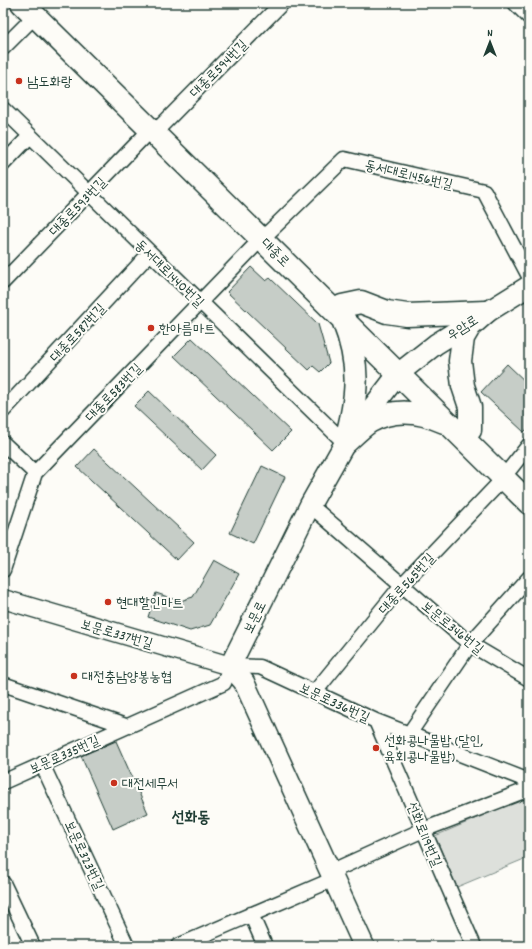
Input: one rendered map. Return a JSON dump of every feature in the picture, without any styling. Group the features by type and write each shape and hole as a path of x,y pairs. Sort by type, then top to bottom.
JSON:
{"main road":[{"name":"대종로","path":"33,6 507,473 529,503"},
{"name":"우암로","path":"403,370 436,344 529,286"},
{"path":"345,443 353,413 357,383 352,349 341,311 361,302 386,312 407,315 486,312"},
{"path":"345,443 369,422 392,414 416,412 461,428 470,407 463,386 460,361 463,338 470,326 486,312"},
{"name":"보문로","path":"230,666 310,505 345,443 403,370"},
{"name":"대종로","path":"507,473 529,488"},
{"path":"230,666 244,682 364,946"}],"street":[{"name":"대종로594번길","path":"156,128 282,3"},
{"path":"515,3 529,18"},
{"path":"3,48 33,6"},
{"name":"동서대로1440번길","path":"3,109 345,443"},
{"name":"대종로593번길","path":"3,282 89,193 156,128"},
{"path":"3,164 30,136"},
{"name":"동서대로1456번길","path":"265,236 344,159 484,191 529,276"},
{"name":"대종로583번길","path":"3,570 35,473 265,236"},
{"name":"대종로587번길","path":"3,410 150,253"},
{"path":"3,443 35,473"},
{"name":"대종로565번길","path":"314,693 402,585 507,473 529,445"},
{"name":"보문로346번길","path":"310,505 470,644 529,679"},
{"path":"409,734 470,644 529,578"},
{"name":"보문로337번길","path":"3,599 230,666"},
{"name":"보문로336번길","path":"230,666 260,667 376,721 529,781"},
{"name":"보문로335번길","path":"3,782 224,683 230,666"},
{"name":"보문로335번길","path":"3,684 126,726"},
{"name":"선화로119번길","path":"376,721 474,946"},
{"name":"보문로323번길","path":"42,764 127,946"},
{"path":"178,946 332,876 423,830 529,789"},
{"path":"3,883 33,946"},
{"path":"251,914 265,946"}],"shaded area":[{"path":"529,796 529,857 457,887 435,836"}],"building":[{"path":"251,267 266,281 270,278 318,324 329,363 320,372 313,366 309,370 227,292"},
{"path":"192,338 291,432 273,450 174,356"},
{"path":"507,364 529,385 529,427 524,432 481,392"},
{"path":"149,391 216,455 202,470 134,406"},
{"path":"94,449 194,542 177,560 77,467"},
{"path":"262,466 285,477 253,544 230,533"},
{"path":"214,560 239,574 210,625 190,631 148,617 156,593 180,601 193,597"},
{"name":"대전세무서","path":"116,741 148,813 113,829 81,756"}],"place":[{"name":"남도화랑","path":"19,81"},
{"name":"한아름마트","path":"151,328"},
{"name":"현대할인마트","path":"108,602"},
{"name":"대전충남양봉농협","path":"74,676"},
{"name":"선화콩나물밥 (달인, 육회콩나물밥)","path":"376,748"},
{"name":"대전세무서","path":"114,783"}],"district":[{"name":"선화동","path":"191,816"}]}
